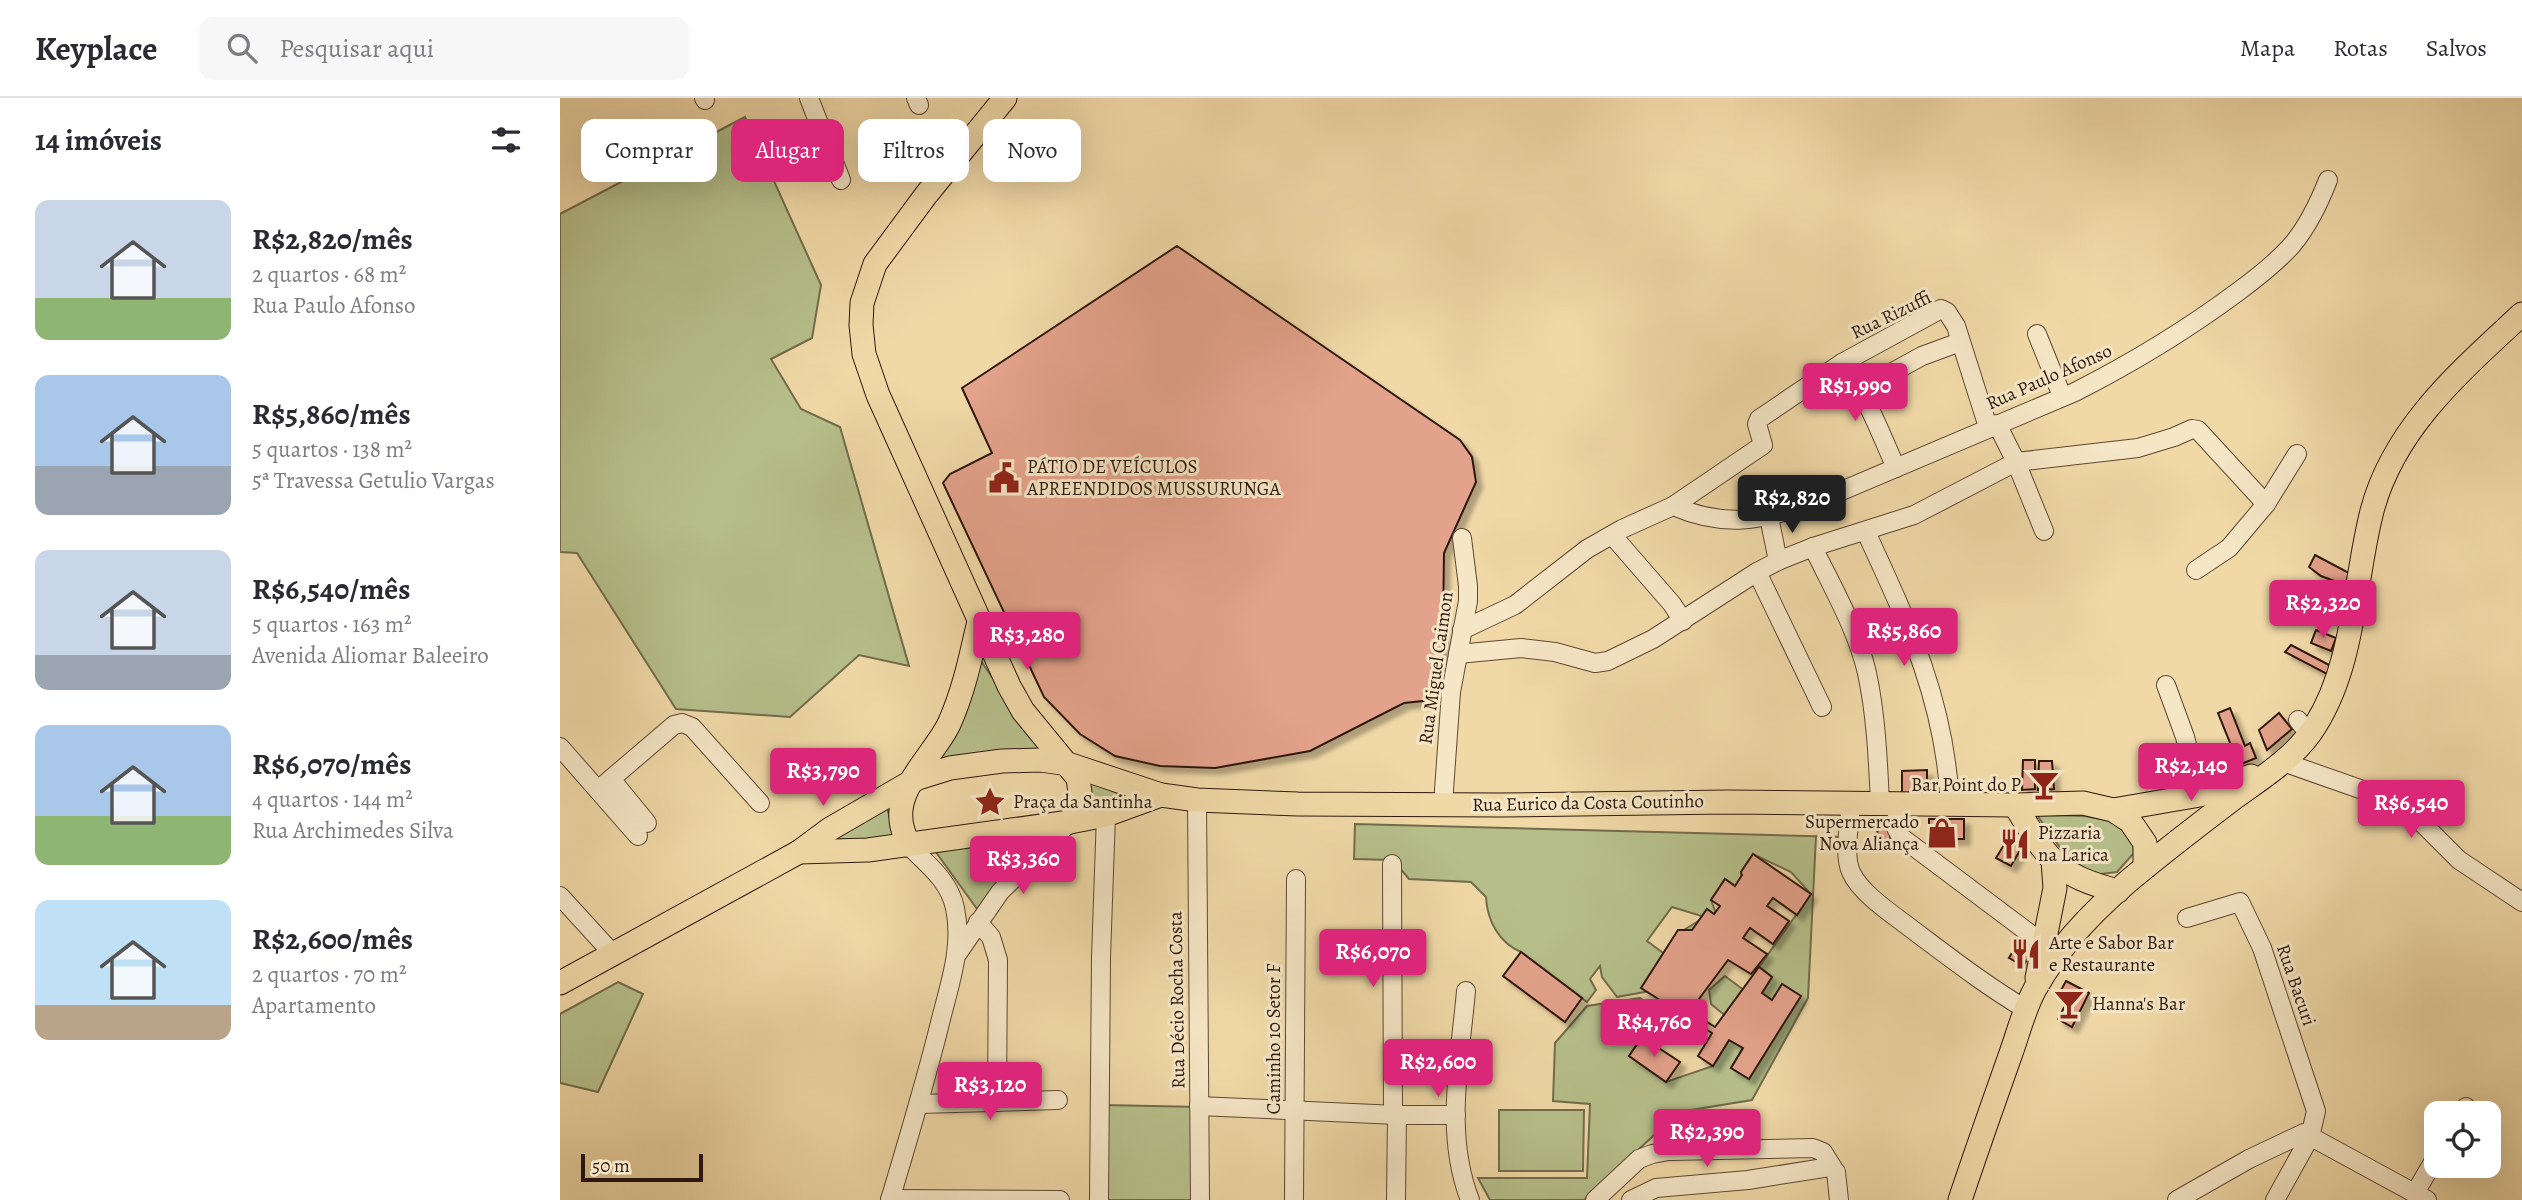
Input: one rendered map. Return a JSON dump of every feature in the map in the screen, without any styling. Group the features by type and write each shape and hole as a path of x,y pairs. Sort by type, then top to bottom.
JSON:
{"main road":[{"path":"1004,98 875,264 862,303 861,325 864,354 874,386 979,621 1023,711 1078,778 1078,808 1070,822"},
{"path":"2030,1000 2083,924 2118,891 2145,867 2283,762 2303,727 2331,695 2342,663 2372,510 2392,461 2427,408 2522,314"},
{"path":"908,845 900,817 902,801 909,785 948,726 961,695 979,621"},
{"name":"Rua Eurico da Costa Coutinho","path":"560,983 799,852 839,823 918,778 950,768 1002,761 1041,760 1068,764 1161,795 1197,800 1298,804 2083,803 2113,810 2130,821 2145,843 2145,867"},
{"path":"2113,810 2200,795 2283,762"},
{"name":"Rua Eurico da Costa Coutinho","path":"799,852 868,850 1070,822 1106,815 1161,795"},
{"path":"2015,805 2053,861 2075,877 2118,891"},
{"path":"1960,1200 2030,1000 2045,945 2055,888 2053,861"}],"street":[{"path":"809,98 817,119"},
{"name":"Rua Paulo Afonso","path":"1673,506 1711,520 1769,517 1813,503 2107,376 2210,313 2274,265 2305,228 2318,206 2328,180"},
{"name":"Rua Rizuffi","path":"1673,506 1764,443 1757,424 1759,419 1842,362 1945,309 1955,326 1992,425 2016,462 2044,531"},
{"path":"2037,334 2062,396"},
{"path":"1860,390 1922,356 1960,342"},
{"path":"1842,362 1860,390 1896,468"},
{"path":"1458,654 1521,648 1555,652 1595,663 1608,661 1653,639 1757,572 1813,547 1914,516 2016,462 2138,448 2192,429 2198,430 2266,504"},
{"path":"2196,570 2224,554 2266,504 2297,454"},
{"path":"1462,630 1516,605 1587,549 1673,506"},
{"path":"1769,517 1778,562"},
{"path":"1866,532 1906,620 1929,682 1944,738 1950,804"},
{"path":"1612,535 1672,604 1683,621"},
{"name":"Rua Miguel Caimon","path":"1443,804 1451,692 1468,586 1462,538"},
{"path":"1813,547 1852,630 1867,672 1876,744 1896,828 1901,836 2045,945"},
{"path":"1757,572 1822,707"},
{"path":"2166,685 2185,737 2200,795"},
{"path":"605,784 674,725 682,723 692,727 760,803"},
{"path":"560,747 605,784 643,830"},
{"path":"2283,762 2398,804 2414,815 2459,860 2522,902"},
{"name":"Rua Décio Rocha Costa","path":"1197,800 1200,1200"},
{"path":"1851,803 1848,863 1860,885 1884,907 1993,989 2030,1000"},
{"path":"1099,1200 1101,957 1106,815"},
{"path":"958,953 1000,892 1070,822"},
{"path":"908,845 937,872 948,887 955,908 958,953 920,1104 890,1200 1060,1200"},
{"path":"1392,864 1396,1200"},
{"name":"Caminho 10 Setor F","path":"1294,1200 1296,879"},
{"path":"560,896 613,954"},
{"name":"Rua Bacuri","path":"2187,918 2240,902 2262,948 2316,1111 2310,1137"},
{"path":"978,922 991,937 998,960 997,1102"},
{"path":"1466,991 1455,1138 1464,1185 1470,1200"},
{"path":"920,1104 1058,1100"},
{"path":"1199,1106 1395,1115 1455,1115"},
{"path":"2176,1200 2304,1133 2421,1196 2428,1178"},
{"path":"2275,1200 2310,1137"},
{"path":"1595,1200 1639,1160 1669,1150 1813,1148 1823,1152 1836,1172 1839,1200"},
{"path":"1630,1200 1657,1188 1748,1180 1833,1168"}],"green space":[{"path":"731,124 731,182 774,182 821,285 812,338 771,359 801,409 840,427 909,666 859,655 790,717 676,709 577,553 560,552 560,214 621,182 717,182 717,132"},
{"path":"979,658 1042,751 940,762"},
{"path":"1089,781 1122,795 1086,810"},
{"path":"887,808 895,836 820,846"},
{"path":"2037,815 2085,816 2121,823 2133,839 2134,853 2117,872 2093,875 2073,866"},
{"path":"1355,824 1816,836 1808,998 1752,1100 1679,1112 1584,1200 1490,1200 1478,1178 1587,1178 1590,1104 1553,1101 1555,1043 1587,1006 1640,998 1666,1016 1651,1042 1642,1037 1629,1056 1666,1082 1713,1066 1729,1040 1743,1048 1731,1068 1749,1079 1767,1050 1711,1004 1709,990 1725,976 1757,1000 1772,977 1759,967 1811,894 1791,872 1753,854 1741,872 1743,884 1735,886 1725,879 1711,900 1731,953 1682,931 1705,917 1672,907 1647,941 1666,955 1650,991 1617,997 1602,977 1600,966 1590,979 1596,990 1587,1002 1506,943 1492,922 1486,897 1471,882 1409,879 1393,860 1354,859"},
{"path":"1041,835 977,909 933,848"},
{"path":"618,982 643,994 598,1092 560,1083 560,1014"},
{"path":"1103,1105 1201,1107 1198,1200 1100,1200"},
{"path":"1499,1110 1584,1110 1583,1171 1499,1171"}],"building":[{"path":"1177,246 1460,440 1472,457 1476,482 1444,553 1442,699 1404,703 1310,751 1215,768 1160,766 1115,756 1080,734 1044,697 943,483 950,474 992,453 962,388"},
{"path":"2315,555 2349,573 2345,585 2321,576 2309,567"},
{"path":"2316,630 2336,638 2331,651 2311,643"},
{"path":"2291,645 2331,666 2327,674 2285,652"},
{"path":"2230,708 2245,746 2250,743 2256,758 2239,765 2218,713"},
{"path":"2279,713 2292,729 2267,750 2259,730"},
{"path":"2023,760 2035,760 2035,789 2022,790"},
{"path":"2039,761 2052,761 2054,789 2038,790"},
{"path":"1927,770 1927,793 1902,793 1902,771"},
{"path":"1929,819 1964,819 1964,839 1929,839"},
{"path":"1878,820 1891,821 1890,840 1877,839"},
{"path":"2013,830 2027,838 2011,866 1996,858"},
{"path":"1753,854 1811,894 1797,915 1773,898 1767,906 1789,921 1773,944 1750,928 1743,938 1767,954 1751,974 1728,960 1690,1011 1715,1027 1759,967 1772,977 1762,993 1772,1000 1782,984 1801,996 1749,1079 1731,1068 1743,1048 1729,1040 1713,1066 1698,1056 1712,1033 1641,988 1678,930 1692,930 1707,909 1714,914 1720,906 1711,900 1725,879 1735,886"},
{"path":"2023,934 2037,943 2023,966 2009,958"},
{"path":"1521,952 1582,998 1565,1022 1503,976"},
{"path":"2066,981 2089,993 2072,1027 2058,1019 2070,996 2060,992"},
{"path":"1642,1037 1680,1062 1666,1082 1629,1056"}],"place":[{"name":"PÁTIO DE VEÍCULOS APREENDIDOS MUSSURUNGA","path":"1004,478"},
{"name":"Bar Point do P","path":"2044,785"},
{"name":"Praça da Santinha","path":"990,802"},
{"name":"Supermercado Nova Aliança","path":"1942,833"},
{"name":"Pizzaria na Larica","path":"2015,844"},
{"name":"Arte e Sabor Bar e Restaurante","path":"2026,954"},
{"name":"Hanna's Bar","path":"2069,1004"}]}
